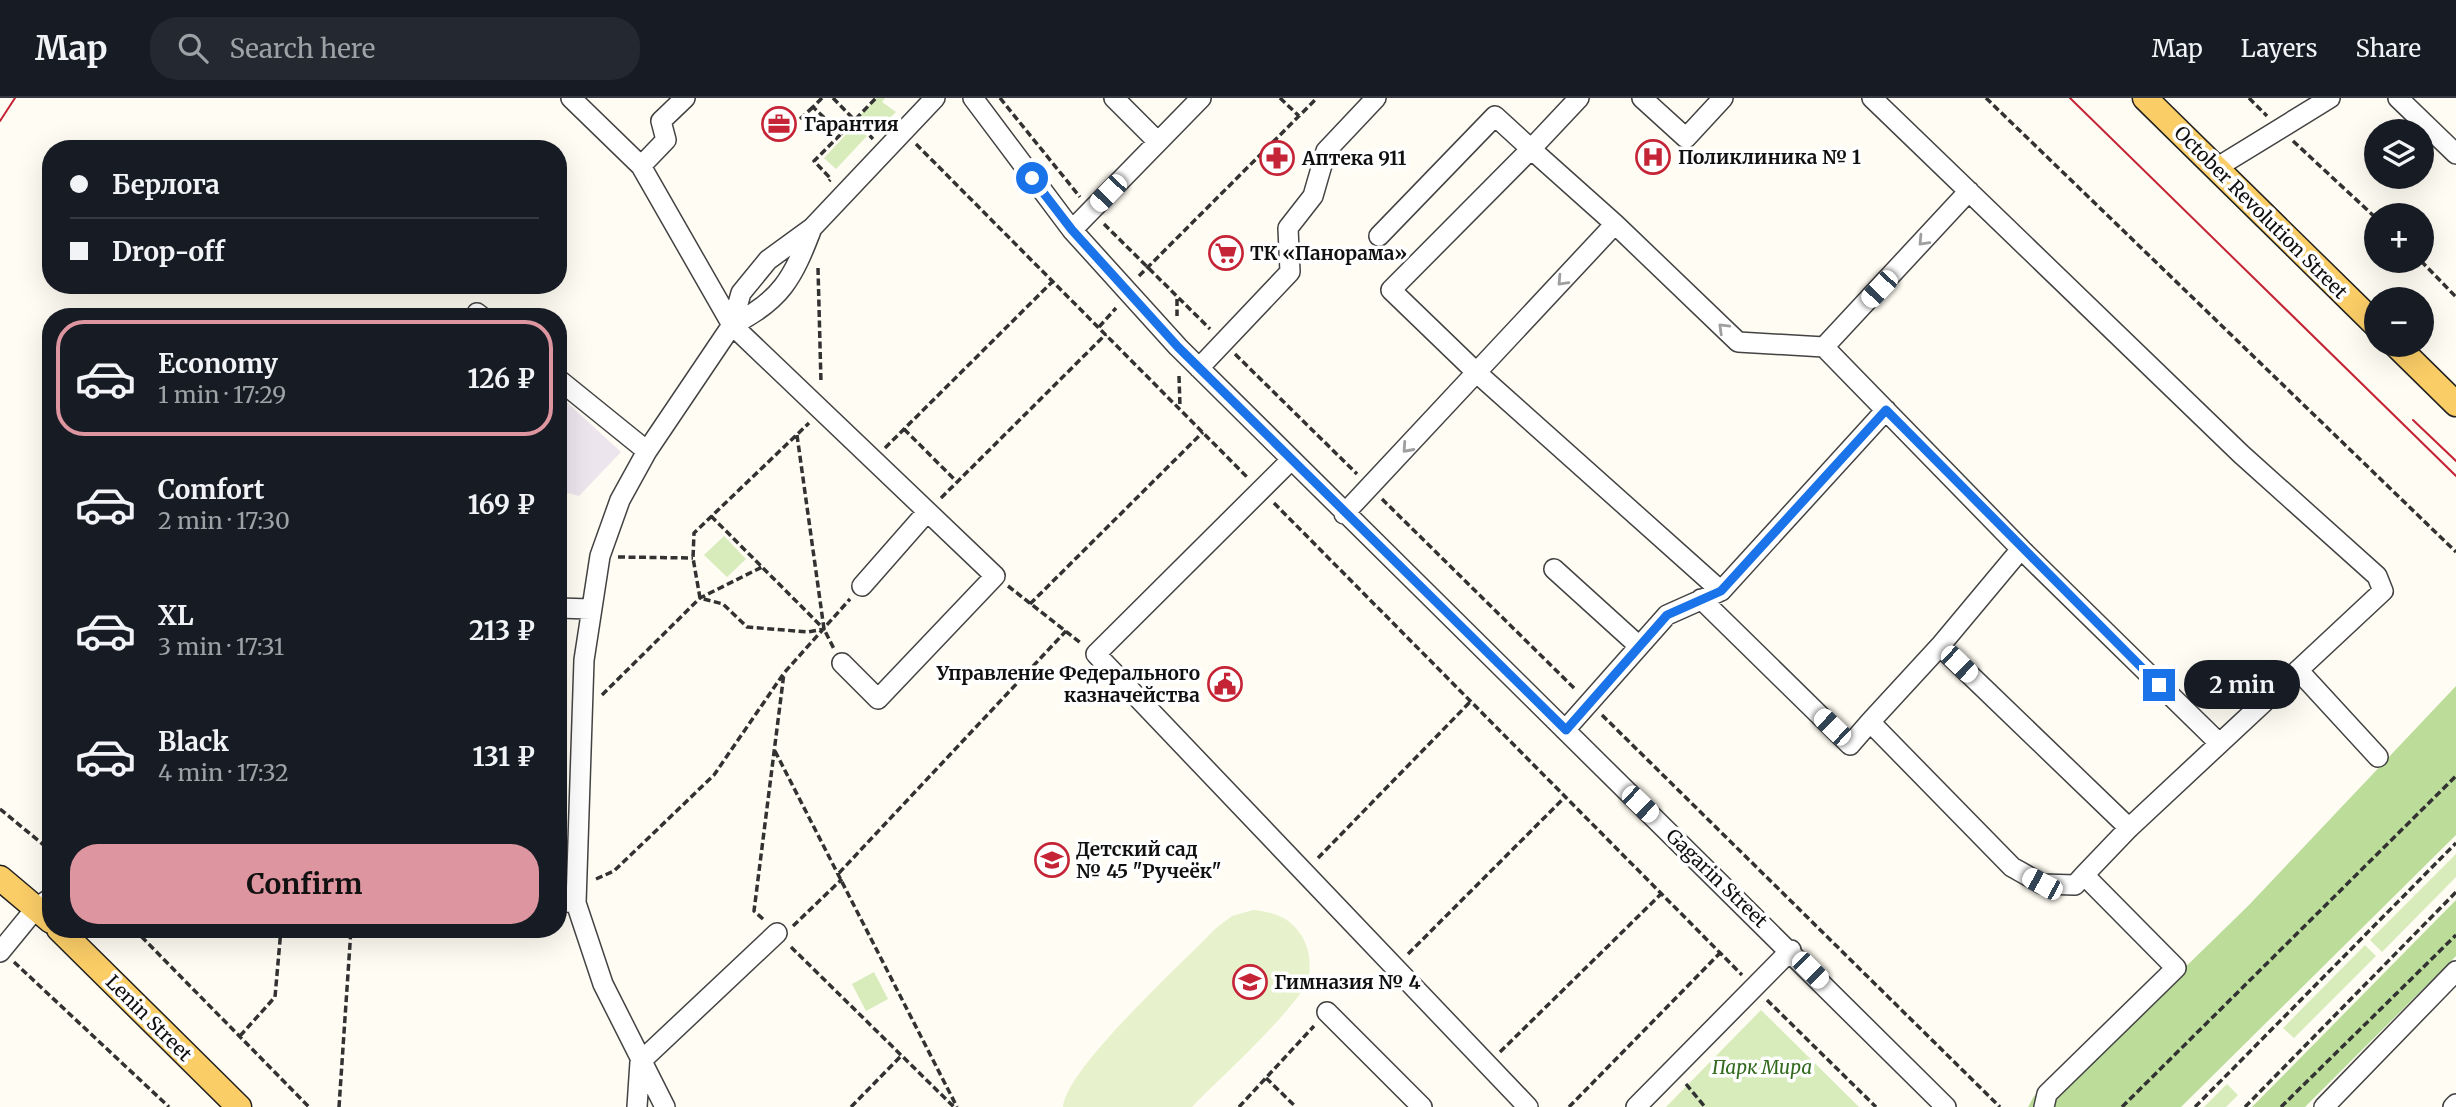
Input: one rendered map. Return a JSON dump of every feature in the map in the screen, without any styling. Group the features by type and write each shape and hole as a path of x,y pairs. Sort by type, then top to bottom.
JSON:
{"main road":[{"name":"October Revolution Street","path":"2145,98 2364,314"},
{"path":"2408,357 2456,404"},
{"path":"0,878 42,906"},
{"name":"Lenin Street","path":"69,938 239,1107"}],"street":[{"path":"571,98 641,166 732,325 995,576 878,699 842,663"},
{"path":"641,166 666,140 661,121 685,98"},
{"path":"665,1107 603,984 570,897 590,609 600,556 620,500 647,452 732,325 741,293 768,260 812,229 935,98"},
{"name":"Gagarin Street","path":"973,98 1072,230 1199,368 1290,461 1791,950 1946,1107"},
{"path":"1114,98 1158,142"},
{"path":"1072,230 1201,98"},
{"path":"1199,368 1290,272 1288,228 1313,196 1325,151 1376,98"},
{"path":"1579,98 1391,290 1477,373 1721,591"},
{"path":"1642,98 1686,138 1723,98"},
{"path":"1870,722 2012,867 2042,884 2075,885 2129,828 2384,591 2378,576 2241,454 1872,98"},
{"path":"2216,168 2330,98"},
{"path":"2398,98 2456,155"},
{"path":"1379,236 1495,116 1615,224 1738,342 1824,347 2021,549 2219,743"},
{"path":"1824,347 1969,191"},
{"path":"1344,514 1615,224"},
{"path":"732,325 762,310 795,272 812,229"},
{"path":"567,386 647,452"},
{"path":"1566,730 1667,615 1721,591 1886,410"},
{"path":"1290,461 1096,654 1528,1107"},
{"path":"862,586 927,512"},
{"path":"1701,599 1850,745 1940,646 2021,549"},
{"path":"1554,569 1639,646"},
{"path":"567,608 590,609"},
{"path":"1940,646 2129,828"},
{"path":"2298,670 2378,757"},
{"path":"2044,1107 2047,1094 2176,968 2084,875"},
{"path":"1,951 42,913"},
{"path":"637,1107 640,1062 779,935"},
{"path":"1636,1107 1760,993 1791,950"},
{"path":"2324,1107 2456,971"},
{"path":"1327,1012 1422,1107"}],"path":[{"path":"833,98 885,150"},
{"path":"841,134 876,98"},
{"path":"1000,98 1091,211 1145,267 2000,1107"},
{"path":"1280,98 1300,116"},
{"path":"1099,327 1128,293 1145,267 1317,98"},
{"path":"1986,98 2456,552"},
{"path":"2249,98 2364,207"},
{"path":"800,119 813,107"},
{"path":"903,131 1876,1107"},
{"path":"2433,273 2456,297"},
{"path":"873,460 1052,282"},
{"path":"927,512 1106,334"},
{"path":"700,598 693,558 694,533 822,411"},
{"path":"904,429 957,482"},
{"path":"1030,604 1203,432"},
{"path":"797,435 824,629"},
{"path":"711,516 824,629 842,663"},
{"path":"600,556 693,558"},
{"path":"581,716 700,598 762,567"},
{"path":"995,576 1096,654"},
{"path":"570,897 614,871 714,775 785,673 862,586"},
{"path":"700,598 723,604 747,627 807,632 824,629"},
{"path":"839,873 1066,631"},
{"path":"785,673 754,911 956,1107"},
{"path":"1305,872 1470,702"},
{"path":"775,750 956,1107"},
{"path":"2122,1107 2456,776"},
{"path":"1396,967 1565,797"},
{"path":"0,809 42,844"},
{"path":"2195,1107 2456,843"},
{"path":"779,935 842,879"},
{"path":"2245,1107 2456,892"},
{"path":"1488,1064 1661,894"},
{"path":"2281,1107 2456,935"},
{"path":"143,938 309,1107"},
{"path":"240,1036 275,997 280,938"},
{"path":"339,1107 350,938"},
{"path":"1,951 169,1107"},
{"path":"1569,1107 1720,953"},
{"path":"1757,1008 1760,993"},
{"path":"1239,1107 1327,1012"},
{"path":"851,1107 902,1056"},
{"path":"1677,1091 1694,1073"},
{"path":"1266,1078 1296,1107"},
{"path":"1685,1083 1705,1107"}],"shaded area":[{"path":"567,402 621,452 579,496 568,493"}],"green space":[{"path":"877,98 885,98 882,102 896,112 874,134 857,118"},
{"path":"855,125 867,136 836,169 824,158"},
{"path":"724,536 746,559 727,577 704,555"},
{"path":"2456,686 2456,835 2181,1107 2028,1107 2034,1096 2087,1063 2249,905"},
{"path":"2456,854 2456,877 2382,952 2370,940"},
{"path":"2456,900 2456,956 2305,1107 2252,1107"},
{"path":"1253,910 1279,916 1299,932 1309,954 1310,967 1302,991 1256,1044 1192,1107 1063,1107 1069,1090 1084,1067 1129,1016 1216,928 1232,916"},
{"path":"2365,945 2376,956 2294,1038 2283,1028"},
{"path":"874,972 888,999 866,1011 852,984"},
{"name":"Парк Мира","path":"1761,1010 1859,1107 1666,1107"},
{"path":"2227,1084 2238,1095 2226,1107 2204,1107"}],"tram line":[{"path":"0,121 15,98"},
{"path":"2070,98 2456,476"},
{"path":"2413,420 2456,461"}],"place":[{"name":"Гарантия","path":"779,124"},
{"name":"Поликлиника № 1","path":"1653,157"},
{"name":"Аптека 911","path":"1277,158"},
{"name":"ТК «Панорама»","path":"1226,253"},
{"name":"Управление Федерального казначейства","path":"1225,684"},
{"name":"Детский сад № 45 \"Ручеёк\"","path":"1052,860"},
{"name":"Гимназия № 4","path":"1250,982"}],"route":[{"path":"1032,178 1072,230 1178,347 1290,461 1566,730 1667,615 1721,591 1886,410 2021,549 2159,685"}]}
